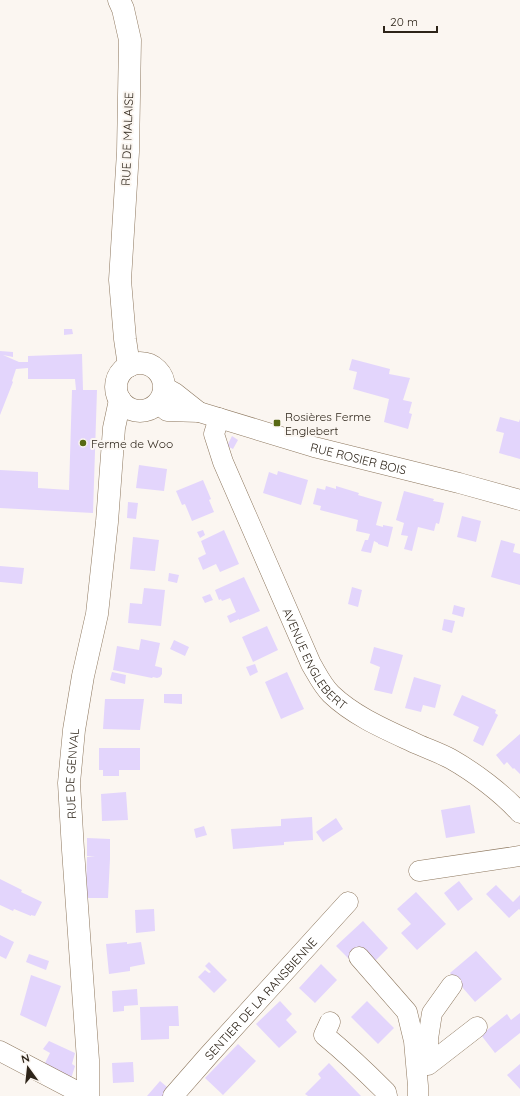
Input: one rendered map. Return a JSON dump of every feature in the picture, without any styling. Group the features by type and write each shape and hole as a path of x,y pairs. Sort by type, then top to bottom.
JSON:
{"street":[{"name":"RUE DE MALAISE","path":"119,0 123,9 130,40 128,152 120,280 138,364"},
{"name":"RUE DE GENVAL","path":"87,1096 88,1060 69,783 74,730 83,676 97,614 107,522 114,428 120,400 116,385 118,377 123,370 138,364"},
{"path":"120,400 129,407 154,400 163,379 154,367 138,364"},
{"name":"RUE DE GENVAL","path":"112,454 124,433 154,400"},
{"name":"RUE ROSIER BOIS","path":"154,400 168,411 199,412 314,447 459,483 520,500"},
{"name":"AVENUE ENGLEBERT","path":"219,418 214,434 223,462 311,664 330,693 355,713 386,730 450,758 481,778 520,813"},
{"path":"419,871 520,856"},
{"name":"SENTIER DE LA RANSBIENNE","path":"173,1096 348,902"},
{"path":"359,957 406,1012 414,1041 421,1080"},
{"path":"421,1080 432,1013 452,985"},
{"path":"421,1080 476,1028"},
{"path":"324,1031 386,1092 388,1096"},
{"path":"0,1051 87,1096"}],"building":[{"path":"64,329 72,329 73,334 64,335"},
{"name":"Ferme de Woo","path":"0,351 13,352 13,357 3,355 19,362 28,362 28,356 82,354 83,390 97,390 93,513 0,508 0,470 38,472 38,488 69,490 72,390 76,390 75,379 28,379 28,368 16,369 13,382 0,415"},
{"path":"352,359 390,369 389,374 410,378 403,400 412,402 409,413 412,414 408,429 384,422 389,399 353,389 357,372 349,370"},
{"path":"500,417 519,422 520,419 520,459 499,453 504,433 496,431"},
{"path":"232,436 238,440 233,449 227,446"},
{"path":"139,465 167,469 164,491 136,488"},
{"path":"278,471 308,480 301,505 263,493 269,472 277,475"},
{"path":"203,480 211,499 209,500 214,512 192,521 185,504 182,505 176,491"},
{"path":"326,486 336,489 336,486 359,493 358,495 382,502 376,525 393,527 388,547 374,541 371,553 361,551 365,540 368,540 370,534 356,531 358,520 320,510 321,506 313,504 317,488 325,490"},
{"path":"404,491 434,499 433,501 444,503 439,524 436,523 434,531 418,527 412,551 404,549 408,536 401,535 404,523 396,520"},
{"path":"128,502 138,503 136,519 127,518"},
{"path":"462,516 481,521 476,542 457,537"},
{"path":"203,530 205,535 200,538 197,532"},
{"path":"224,530 239,564 220,572 216,564 203,570 198,558 206,554 201,541"},
{"path":"133,537 159,540 155,571 130,569"},
{"path":"501,540 515,544 513,552 520,554 520,585 491,577"},
{"path":"0,566 24,568 22,584 0,582"},
{"path":"169,573 179,575 177,583 168,581"},
{"path":"244,577 260,611 230,623 227,616 236,612 230,598 222,601 221,599 219,600 215,590"},
{"path":"352,587 362,590 358,607 348,604"},
{"path":"144,588 165,590 161,626 128,623 130,603 142,604"},
{"path":"210,594 213,600 205,603 202,597"},
{"path":"454,605 465,608 463,617 452,614"},
{"path":"444,619 455,621 452,633 442,630"},
{"path":"267,626 278,650 253,662 242,637"},
{"path":"141,639 160,643 155,666 162,668 162,674 160,677 152,678 113,670 117,646 139,650"},
{"path":"174,640 189,647 185,656 170,649"},
{"path":"374,647 403,655 392,694 374,690 380,667 370,663"},
{"path":"255,664 258,672 250,676 246,667"},
{"path":"112,672 126,675 125,684 110,680"},
{"path":"287,672 304,709 281,719 265,682"},
{"path":"414,677 441,685 435,708 423,705 421,712 405,708"},
{"path":"164,694 182,694 182,704 164,703"},
{"path":"462,695 496,710 495,713 498,715 483,746 473,741 479,727 453,715"},
{"path":"105,699 144,699 140,730 103,729"},
{"path":"520,734 520,774 507,762 504,765 496,755"},
{"path":"99,748 140,748 140,770 119,770 119,776 103,776 103,770 99,770"},
{"path":"126,792 128,820 102,821 101,794"},
{"path":"470,805 475,833 446,838 441,810"},
{"path":"312,817 313,840 284,842 284,845 233,849 231,829 281,826 281,819"},
{"path":"336,818 343,829 323,842 316,832"},
{"path":"204,826 207,835 196,838 194,829"},
{"path":"87,838 110,839 108,898 87,898 87,857 95,857 87,856"},
{"path":"0,879 22,890 21,892 42,902 35,916 31,916 14,909 13,911 0,905"},
{"path":"459,881 473,899 458,911 444,893"},
{"path":"496,885 513,902 520,895 520,910 519,909 509,918 486,894"},
{"path":"416,892 446,924 417,950 401,933 411,924 397,909"},
{"path":"154,909 155,931 136,933 135,910"},
{"path":"363,921 388,948 374,962 351,961 336,946"},
{"path":"0,935 14,942 6,959 0,956"},
{"path":"127,942 127,944 141,942 145,964 130,967 130,971 109,974 106,944"},
{"path":"476,951 502,979 475,1002 450,973"},
{"path":"29,954 49,961 46,970 26,962"},
{"path":"209,962 227,980 214,993 198,977 205,970 209,973 211,972 205,966"},
{"path":"321,964 337,980 315,1003 299,988"},
{"path":"31,975 61,986 46,1027 20,1015"},
{"path":"137,989 138,1005 124,1006 124,1011 113,1012 112,991"},
{"path":"280,1001 292,1014 286,1020 297,1032 279,1048 256,1024"},
{"path":"367,1001 394,1028 378,1044 351,1017"},
{"path":"178,1006 179,1026 169,1026 169,1039 141,1040 140,1007"},
{"path":"520,1013 520,1033 495,1053 481,1035 507,1014 511,1020"},
{"path":"49,1041 75,1053 72,1064 75,1066 70,1082 42,1069 50,1053 43,1049"},
{"path":"238,1044 256,1061 223,1095 205,1078"},
{"path":"133,1062 134,1082 113,1083 112,1063"},
{"path":"329,1063 361,1096 308,1096 305,1094 321,1078 318,1074"},
{"path":"520,1064 520,1089 507,1075"},
{"path":"160,1081 173,1092 170,1096 147,1096"}],"place":[{"name":"Rosières Ferme Englebert","path":"277,423"},
{"name":"Ferme de Woo","path":"83,443"}]}
